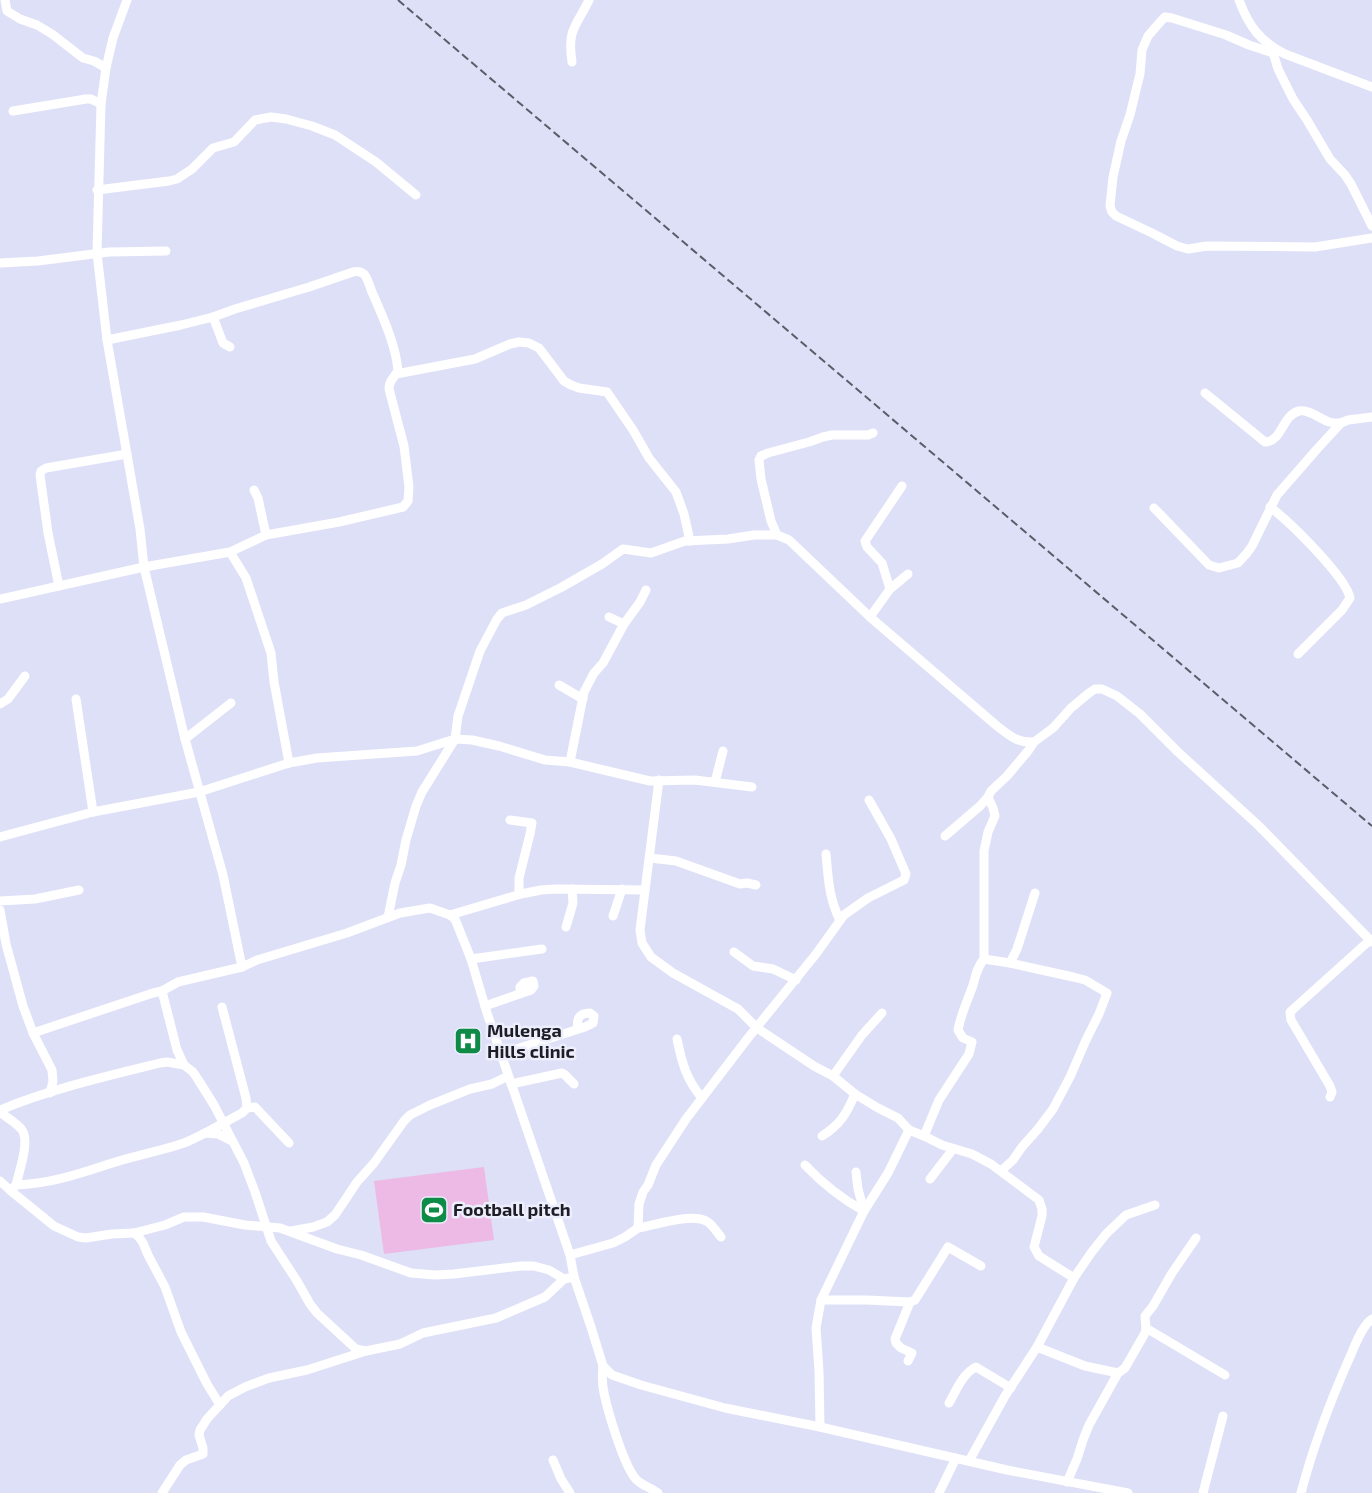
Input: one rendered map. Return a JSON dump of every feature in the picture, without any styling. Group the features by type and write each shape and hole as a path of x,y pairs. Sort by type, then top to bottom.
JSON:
{"street":[{"path":"5,0 6,11 13,16 37,25 83,58 94,61 106,68"},
{"path":"127,0 112,38 101,104 97,253 107,340 140,529 144,568 185,739 223,875 242,967"},
{"path":"572,62 570,39 572,31 589,0"},
{"path":"1239,0 1250,26 1273,50 1278,69 1293,99 1308,120 1330,159 1348,180 1372,226"},
{"path":"1372,88 1285,54 1249,45 1226,35 1172,18 1166,18 1148,36 1142,50 1140,74 1113,177 1110,206 1116,216 1188,250 1207,246 1315,248 1372,238"},
{"path":"13,111 86,99 91,99 101,104"},
{"path":"98,190 177,179 192,169 213,148 234,142 255,120 271,117 312,126 335,135 376,162 416,195"},
{"path":"0,263 38,261 97,253 166,251"},
{"path":"107,340 214,317 234,309 358,271 365,275 380,312 392,345 397,366 396,374"},
{"path":"214,317 223,343 230,347"},
{"path":"0,599 144,568 230,552 266,535 357,518 403,507 406,505 409,496 408,472 404,446 389,384 392,378 396,374 475,359 519,342 529,343 539,348 564,381 571,385 607,392 633,430 649,458 676,492 684,514 690,541"},
{"path":"1205,394 1264,442 1269,442 1275,438 1290,415 1297,411 1305,411 1332,423 1372,417"},
{"path":"1154,508 1209,565 1219,568 1238,563 1247,554 1277,495 1341,423"},
{"path":"777,535 771,520 761,479 759,460 761,456 823,436 868,435 873,433"},
{"path":"59,586 48,533 40,476 41,471 46,468 127,454"},
{"path":"890,589 882,563 867,547 865,541 902,486"},
{"path":"254,490 258,498 266,535"},
{"path":"1270,507 1282,516 1313,547 1345,584 1350,598 1342,610 1298,654"},
{"path":"388,917 395,883 416,806 422,792 455,739 458,716 480,651 497,619 502,612 526,605 562,587 602,564 623,549 651,554 690,541 728,539 754,535 777,535 789,540 870,617 967,701 1013,738 1025,742 1034,742"},
{"path":"230,552 246,578 271,653 274,667 274,682 289,763"},
{"path":"870,617 890,589 908,574"},
{"path":"570,762 584,692 646,590"},
{"path":"609,617 624,624"},
{"path":"0,704 8,698 25,676"},
{"path":"559,685 583,699"},
{"path":"945,836 980,806 991,791 1023,758 1034,742 1053,728 1072,708 1095,690 1102,689 1117,696 1140,714 1178,752 1259,826 1371,941 1290,1012 1291,1020 1332,1089 1330,1097"},
{"path":"76,699 94,812"},
{"path":"185,739 231,703"},
{"path":"0,837 94,812 199,792 289,763 317,758 417,751 455,739 472,740 545,760 570,762 650,781 683,779 752,787"},
{"path":"715,782 723,751"},
{"path":"659,780 640,930 642,943 651,957 673,973 738,1009 757,1028 814,1066 833,1076 855,1094 898,1118 910,1130 942,1146 972,1154 1001,1171 1039,1200 1042,1216 1034,1247 1039,1256 1074,1278"},
{"path":"924,1136 939,1100 969,1054 972,1042 963,1038 958,1030 961,1013 973,986 979,965 984,959 984,851 988,832 995,816 988,797"},
{"path":"638,1228 639,1204 656,1165 702,1098 796,980 844,915 868,898 904,880 906,874 891,839 869,800"},
{"path":"510,820 532,823 519,878 519,894"},
{"path":"826,854 834,909 840,920"},
{"path":"650,858 676,861 740,884 756,885"},
{"path":"566,927 573,903 572,889"},
{"path":"613,916 622,889"},
{"path":"0,901 35,898 79,890"},
{"path":"450,915 519,894 541,890 645,890"},
{"path":"1010,963 1017,949 1035,893"},
{"path":"33,1033 153,993 162,992 178,982 242,967 257,960 412,910 430,908 450,915 455,919 471,959 501,1054 570,1255 574,1277 603,1366 604,1393 619,1443 630,1470 639,1483 658,1493"},
{"path":"0,910 6,944 18,990 33,1033 51,1065 54,1076 50,1093"},
{"path":"471,959 542,950"},
{"path":"734,952 753,966 773,969 796,980"},
{"path":"984,959 1085,980 1107,993 1070,1077 1052,1109 1014,1160 1001,1171"},
{"path":"162,992 177,1050 184,1065 193,1072 199,1081 233,1141 248,1174 271,1241 310,1304 352,1346 366,1351"},
{"path":"485,1006 520,994"},
{"path":"222,1007 247,1108"},
{"path":"833,1076 862,1035 882,1013"},
{"path":"501,1054 578,1029"},
{"path":"677,1039 685,1071 692,1085 702,1098"},
{"path":"167,1062 177,1050"},
{"path":"13,1188 26,1146 25,1136 18,1125 0,1111 19,1102 70,1086 167,1062 184,1065"},
{"path":"290,1231 314,1227 327,1222 335,1215 357,1182 374,1164 410,1115 470,1089 510,1080 562,1073 574,1084"},
{"path":"54,1076 60,1082 70,1086"},
{"path":"822,1136 834,1129 847,1112 855,1094"},
{"path":"13,1188 39,1184 96,1169 186,1142 242,1113 247,1108 255,1107 289,1143"},
{"path":"820,1427 816,1328 820,1300 864,1211 888,1173 910,1130"},
{"path":"204,1133 218,1134 233,1141"},
{"path":"930,1179 953,1149"},
{"path":"804,1166 814,1176 864,1211"},
{"path":"856,1172 864,1211"},
{"path":"0,1181 13,1188 54,1226 71,1235 86,1238 134,1233 165,1225 184,1217 203,1217 245,1225 280,1228 411,1273 454,1274 534,1266 549,1270 564,1279"},
{"path":"969,1461 1090,1253 1117,1223 1126,1216 1155,1204"},
{"path":"570,1255 613,1243 625,1238 638,1228 682,1219 699,1218 710,1223 721,1237"},
{"path":"134,1233 140,1237 164,1287 181,1332 207,1384 220,1405"},
{"path":"1067,1482 1089,1425 1118,1374 1125,1368 1144,1333 1146,1328 1145,1316 1196,1238"},
{"path":"820,1300 910,1302 915,1300 948,1247 981,1266"},
{"path":"162,1493 180,1465 186,1460 203,1454 200,1430 207,1419 228,1396 245,1387 269,1378 357,1356 366,1351 400,1344 423,1333 496,1318 545,1296 564,1279 574,1277"},
{"path":"908,1361 912,1353 901,1348 895,1339 910,1302"},
{"path":"1301,1493 1317,1439 1339,1381 1358,1338 1372,1319"},
{"path":"1146,1328 1225,1375"},
{"path":"1037,1347 1085,1366 1118,1374"},
{"path":"603,1366 612,1375 641,1385 725,1408 820,1427 1067,1482 1128,1493"},
{"path":"950,1403 964,1376 976,1367 1011,1388"},
{"path":"1203,1493 1223,1416"},
{"path":"939,1493 956,1458"},
{"path":"553,1460 560,1479 570,1493"}],"shaded area":[{"name":"Football pitch","path":"484,1167 494,1240 384,1254 374,1181"}],"railway":[{"path":"398,0 1372,826"}],"place":[{"name":"Mulenga Hills clinic","path":"468,1041"},
{"name":"Football pitch","path":"434,1210"}]}
